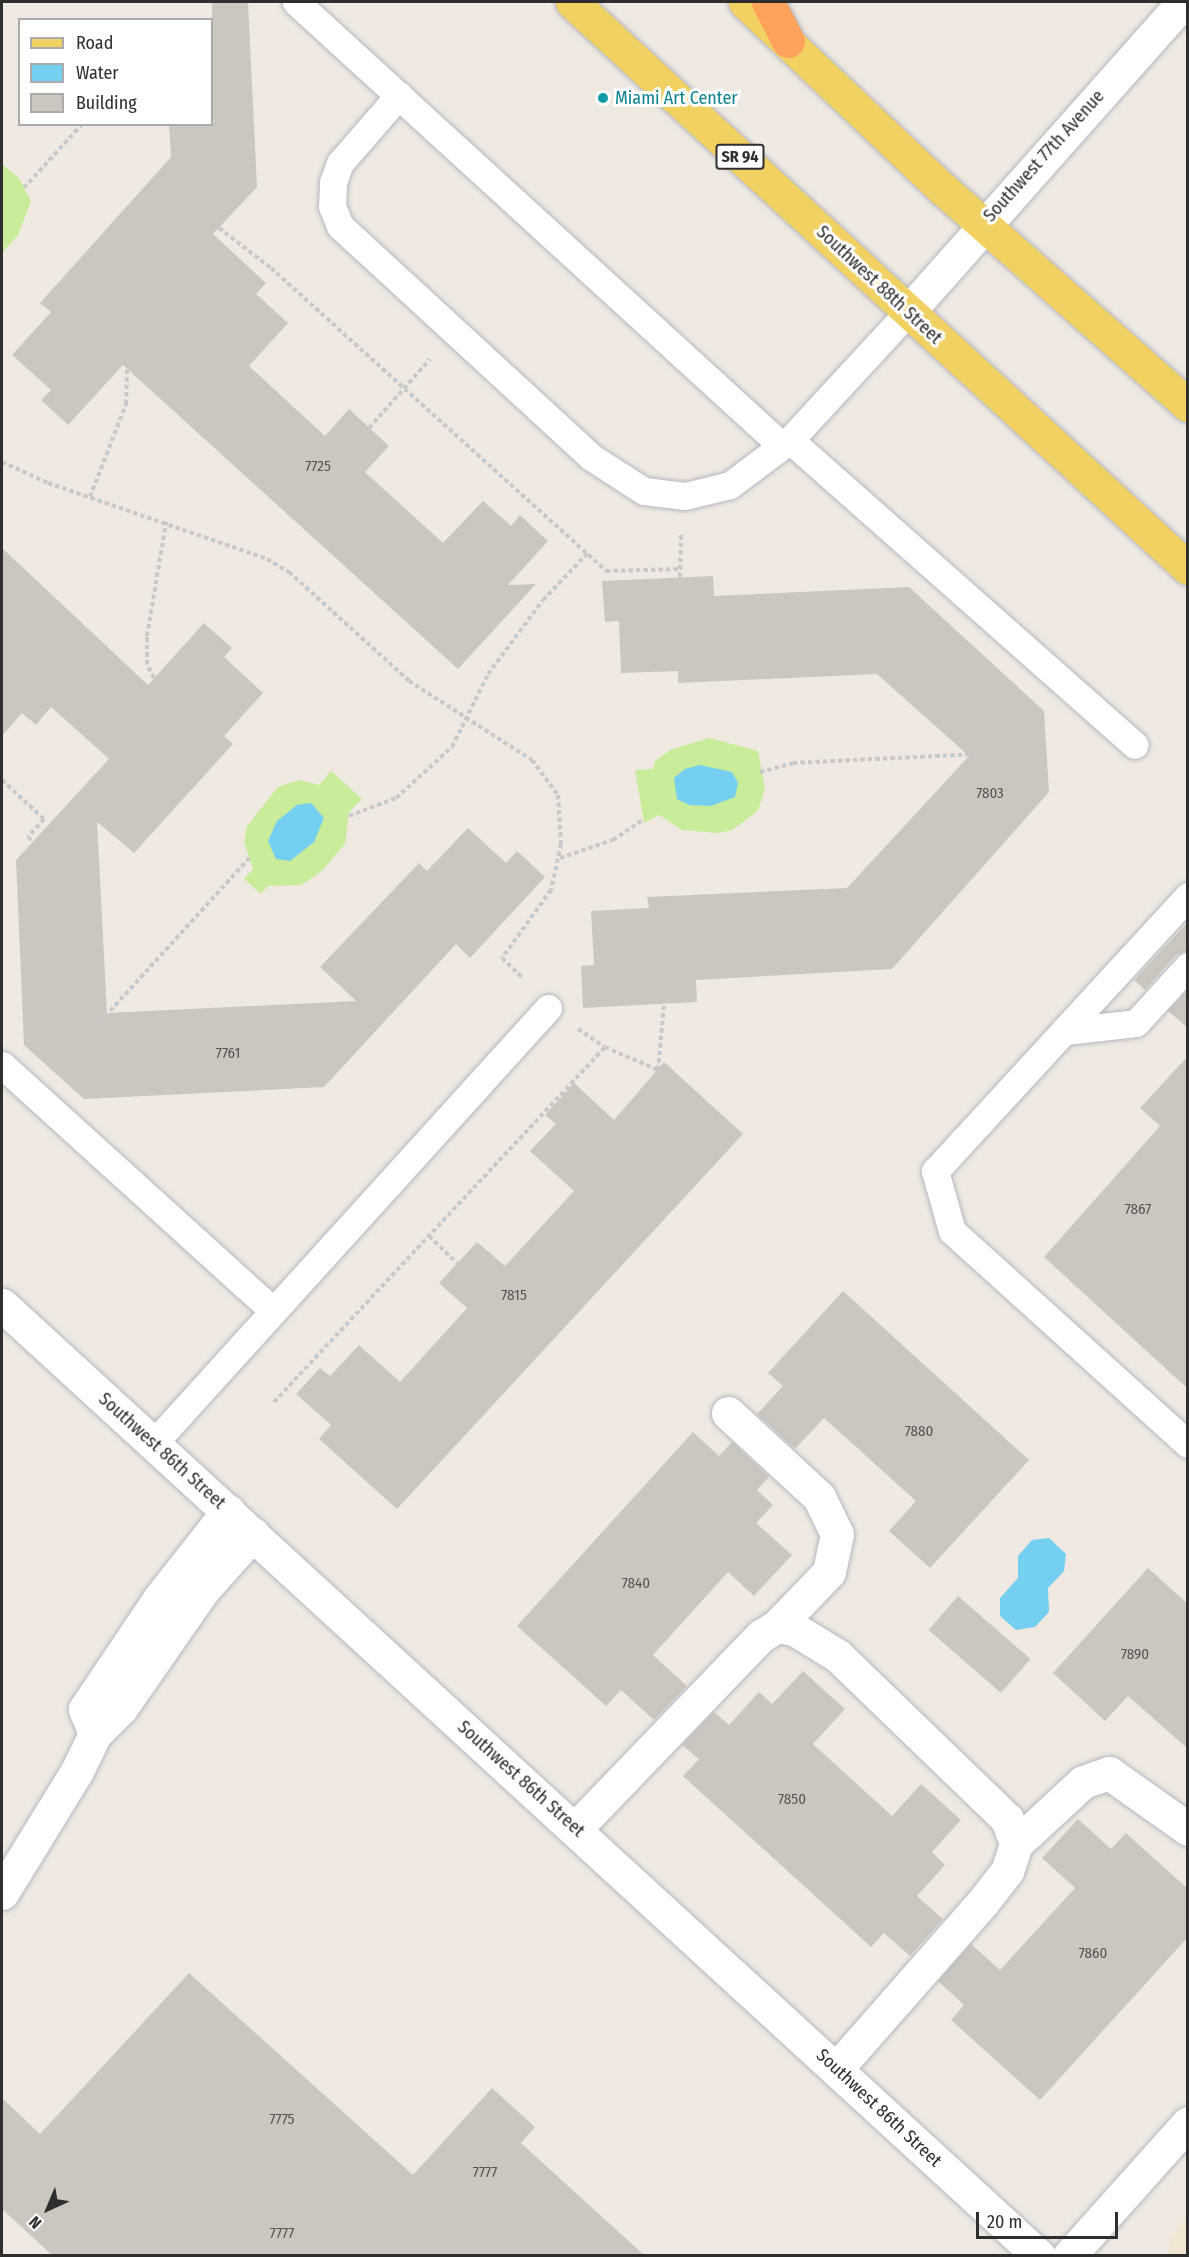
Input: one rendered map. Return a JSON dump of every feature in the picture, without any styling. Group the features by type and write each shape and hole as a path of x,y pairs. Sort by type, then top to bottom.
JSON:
{"highway":[{"path":"768,2 788,41"}],"main road":[{"name":"Southwest 88th Street","path":"572,2 1188,568"},
{"path":"745,2 984,224 1188,405"}],"street":[{"name":"Southwest 77th Avenue","path":"908,312 1183,2"},
{"name":"Southwest 86th Street","path":"2,1305 1039,2256"},
{"path":"575,1829 745,1648 777,1626 830,1572 837,1534 819,1497 728,1413"},
{"path":"94,1734 85,1709 159,1599 228,1511"},
{"path":"2,1893 77,1771 94,1734 121,1708 202,1590 253,1534"},
{"path":"777,1626 812,1637 838,1656 1007,1819 1016,1844"},
{"path":"836,2069 982,1903 1007,1871 1016,1844 1083,1782 1110,1773 1188,1829"},
{"path":"1069,2256 1188,2123"}],"lane":[{"path":"301,3 399,96 786,443 1135,746"},
{"path":"399,96 340,163 333,182 332,206 340,226 354,243 591,457 644,491 686,495 730,485 786,443 908,312"},
{"path":"1188,896 935,1171 952,1231 1188,1444"},
{"path":"1066,1031 1136,1023 1188,966"},
{"path":"154,1443 273,1311 558,1014"},
{"path":"2,1065 273,1311"}],"path":[{"path":"24,189 80,126"},
{"path":"219,228 271,268 606,572 681,569"},
{"path":"369,428 433,357"},
{"path":"90,496 126,404 127,369"},
{"path":"2,462 90,496 248,551 289,572 409,681 519,749 545,774 558,795 560,858 542,908 502,958 527,981"},
{"path":"154,678 147,664 147,636 166,522"},
{"path":"680,577 681,544"},
{"path":"349,816 396,798 452,747 488,674 513,639 586,554"},
{"path":"760,772 793,762 979,754"},
{"path":"2,780 44,819 28,837 33,842"},
{"path":"560,858 613,840 643,820"},
{"path":"100,1022 249,858"},
{"path":"558,1014 605,1047 658,1070 664,1004"},
{"path":"274,1402 605,1047"},
{"path":"429,1236 457,1263"}],"shaded area":[{"path":"1187,2215 1187,2255 1168,2255 1170,2240"}],"green space":[{"path":"2,164 19,178 31,201 18,235 2,253"},
{"path":"710,738 758,751 765,788 758,811 732,830 718,833 682,830 659,815 644,823 635,770 653,769 655,761 672,749"},
{"path":"331,771 362,799 349,812 345,844 322,871 301,885 268,886 261,894 244,879 253,869 244,842 247,826 278,787 299,780 319,785"}],"water":[{"path":"700,765 732,772 738,783 735,797 711,806 689,805 677,799 674,778 685,769"},
{"path":"311,803 324,818 314,842 290,861 276,859 268,841 277,821 297,805"},
{"path":"1049,1538 1066,1554 1064,1571 1048,1588 1049,1612 1035,1627 1016,1630 1000,1616 1000,1598 1018,1578 1018,1556 1032,1540"}],"building":[{"path":"212,2 248,2 257,187 213,234 266,283 256,294 288,323 249,366 325,436 349,409 389,446 365,472 443,543 483,501 511,526 520,515 548,541 508,585 536,584 458,669 123,365 68,425 41,400 51,390 12,355 51,312 40,303 171,157 169,126 213,126"},
{"path":"2,548 148,685 204,623 232,648 224,657 263,693 224,736 233,744 134,853 97,822 107,1013 356,1001 320,967 419,863 427,871 468,828 506,863 517,851 545,877 470,958 456,944 324,1087 84,1099 24,1045 16,860 109,759 51,707 36,725 22,713 2,736"},
{"path":"713,576 714,596 909,587 1044,711 1049,792 892,969 696,980 697,1002 583,1008 581,966 594,965 591,911 649,908 647,897 847,888 969,756 877,674 678,683 678,671 621,673 619,621 605,622 602,581"},
{"path":"1188,922 1188,951 1176,955 1145,990 1134,980"},
{"path":"1188,990 1188,1028 1168,1011"},
{"path":"1188,1056 1188,1389 1044,1257 1160,1126 1140,1108"},
{"path":"664,1062 743,1134 397,1509 319,1439 331,1425 296,1394 320,1368 330,1376 359,1345 400,1382 467,1308 439,1283 477,1242 505,1266 574,1191 530,1151 556,1124 545,1115 574,1083 614,1120"},
{"path":"843,1291 1029,1460 930,1568 889,1531 916,1501 824,1418 795,1449 757,1414 783,1386 768,1373"},
{"path":"693,1432 719,1456 732,1442 769,1477 757,1490 773,1505 756,1523 792,1555 754,1596 728,1572 653,1655 687,1686 654,1720 621,1690 606,1706 517,1626"},
{"path":"1148,1568 1188,1604 1188,1749 1128,1696 1105,1721 1053,1673"},
{"path":"958,1596 1030,1659 1001,1693 928,1630"},
{"path":"803,1671 845,1709 813,1744 892,1816 921,1784 961,1820 932,1852 945,1865 917,1896 943,1919 910,1956 884,1933 871,1947 683,1776 699,1759 682,1745 714,1712 729,1725 759,1692 772,1704"},
{"path":"1078,1819 1111,1849 1126,1833 1188,1889 1188,1937 1040,2100 951,2020 964,2005 938,1981 971,1944 1000,1970 1075,1888 1042,1858"},
{"path":"189,1973 413,2175 492,2088 535,2127 521,2143 645,2256 53,2256 2,2209 2,2098 40,2134"}],"place":[{"name":"Miami Art Center","path":"603,98"}]}
